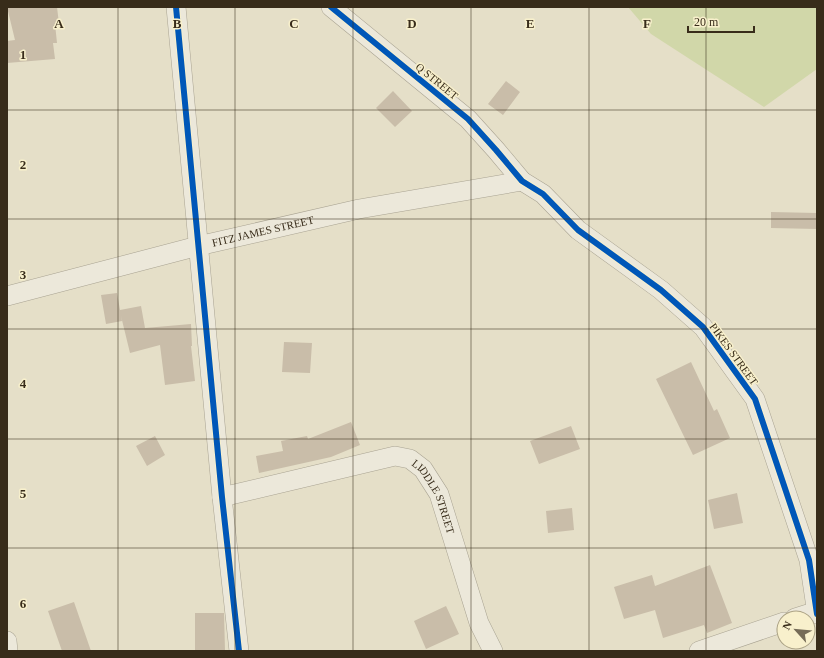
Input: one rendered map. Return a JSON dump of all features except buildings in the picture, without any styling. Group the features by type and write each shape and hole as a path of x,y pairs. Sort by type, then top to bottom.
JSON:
{"street":[{"path":"176,7 222,497 239,651"},
{"name":"Q STREET","path":"331,7 468,119 522,181"},
{"name":"FITZ JAMES STREET","path":"7,296 198,246 359,209 522,181"},
{"name":"PIKES STREET","path":"522,181 543,194 578,230 661,290 702,327 755,399 808,560 817,612"},
{"name":"LIDDLE STREET","path":"222,497 395,456 410,459 423,469 439,494 479,623 493,651"},
{"path":"699,651 776,625"},
{"path":"7,642 8,651"}],"green space":[{"path":"628,7 817,7 817,69 764,107 651,34"}],"cycle path":[{"path":"176,7 222,497 239,651"},
{"path":"331,7 468,119 522,181 543,194 578,230 661,290 703,327 755,399 809,560 817,614"}]}
